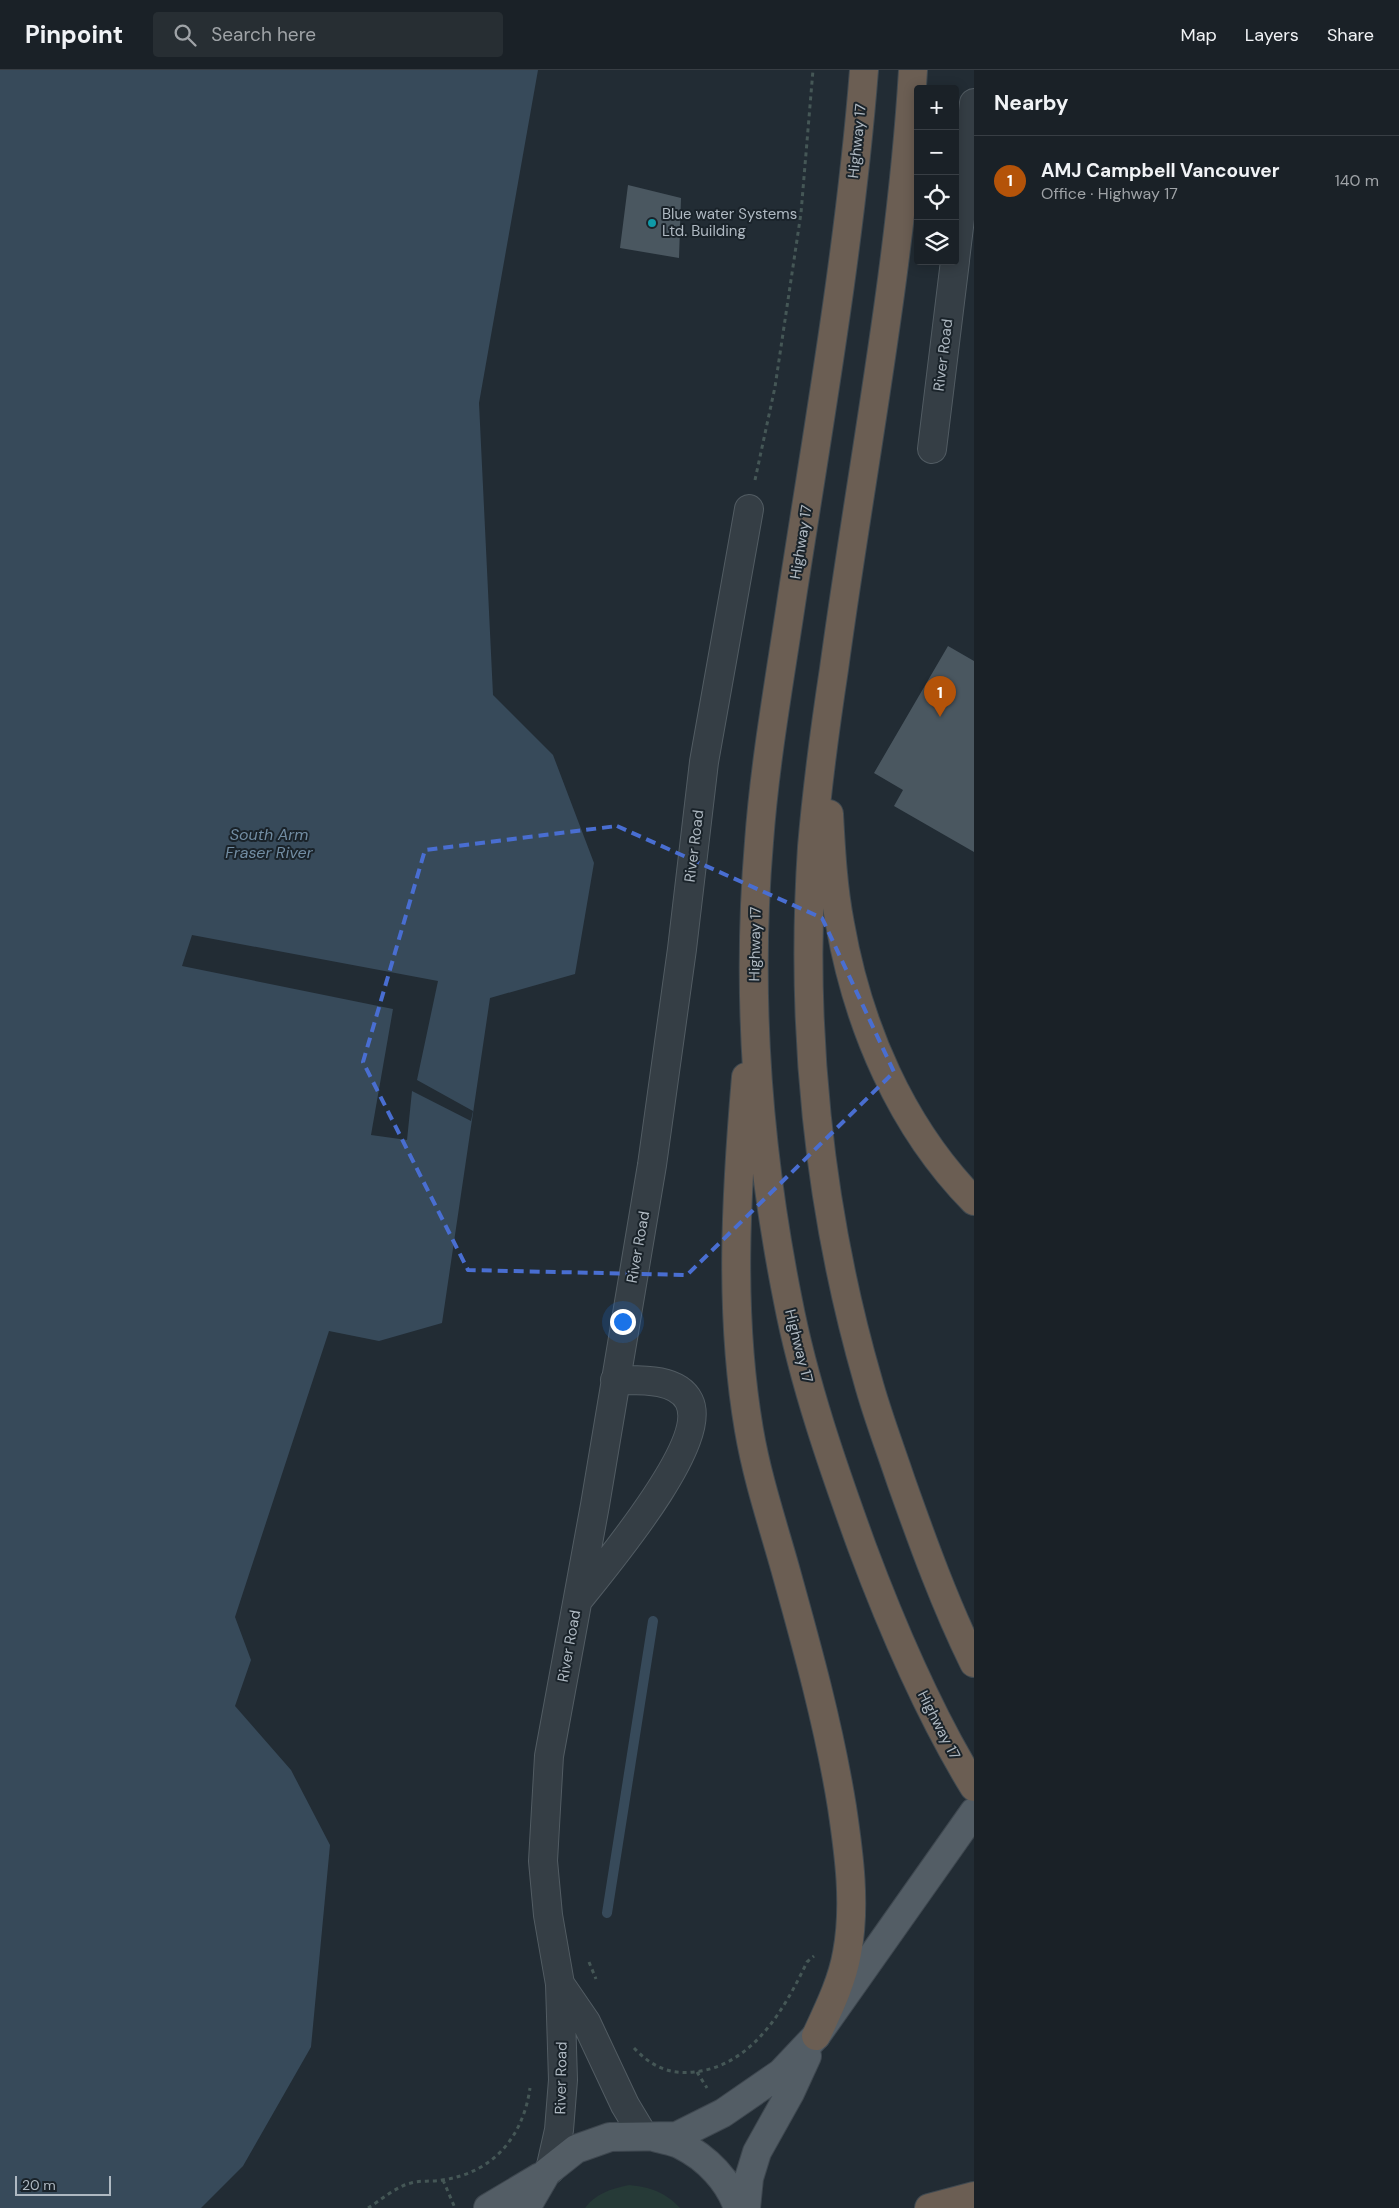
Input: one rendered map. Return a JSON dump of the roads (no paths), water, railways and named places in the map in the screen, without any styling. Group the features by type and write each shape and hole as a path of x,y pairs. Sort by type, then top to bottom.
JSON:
{"highway":[{"name":"Highway 17","path":"864,70 838,305 767,760 758,853 754,983 762,1116 773,1215 788,1304 806,1374 845,1500 883,1603 917,1681 955,1756 974,1788"},
{"path":"913,70 889,303 850,547 812,845 808,930 811,1053 828,1200 844,1289 868,1382 933,1572 974,1663"},
{"path":"824,743 833,869 840,924 854,982 871,1037 912,1122 951,1178 974,1201"},
{"path":"754,983 739,1154 736,1226 741,1366 749,1430 763,1493 822,1706 840,1795 851,1884 847,1954 836,1990 816,2036"},
{"path":"930,2208 974,2196"}],"main road":[{"path":"488,2208 549,2171 576,2149 610,2136 677,2136 723,2112 781,2074 816,2036 974,1812"},
{"path":"746,2208 749,2178 757,2152 790,2093 816,2036"},
{"path":"644,2135 681,2145 711,2165 733,2194 738,2208"},
{"path":"526,2208 549,2171"}],"street":[{"name":"River Road","path":"959,227 974,103"},
{"name":"River Road","path":"932,449 954,265"},
{"name":"River Road","path":"549,2171 560,2130 563,2080 560,1984 548,1915 543,1861 549,1756 652,1165 682,949 704,762 749,509"},
{"path":"577,1601 636,1526 672,1471 691,1429 694,1414 688,1399 677,1390 660,1381 615,1380"},
{"name":"River Road","path":"560,1984 586,2022 625,2105 644,2135"}],"water":[{"name":"South Arm Fraser River","path":"0,70 538,70 479,403 493,695 553,755 594,863 575,974 490,998 442,1323 379,1341 329,1331 235,1617 251,1660 235,1706 291,1770 330,1845 311,2047 243,2166 201,2208 0,2208"}],"waterway":[{"path":"607,1913 653,1621"}],"place":[{"name":"Blue water Systems Ltd. Building","path":"652,223"},
{"name":"AMJ Campbell Vancouver","path":"940,717"}]}
